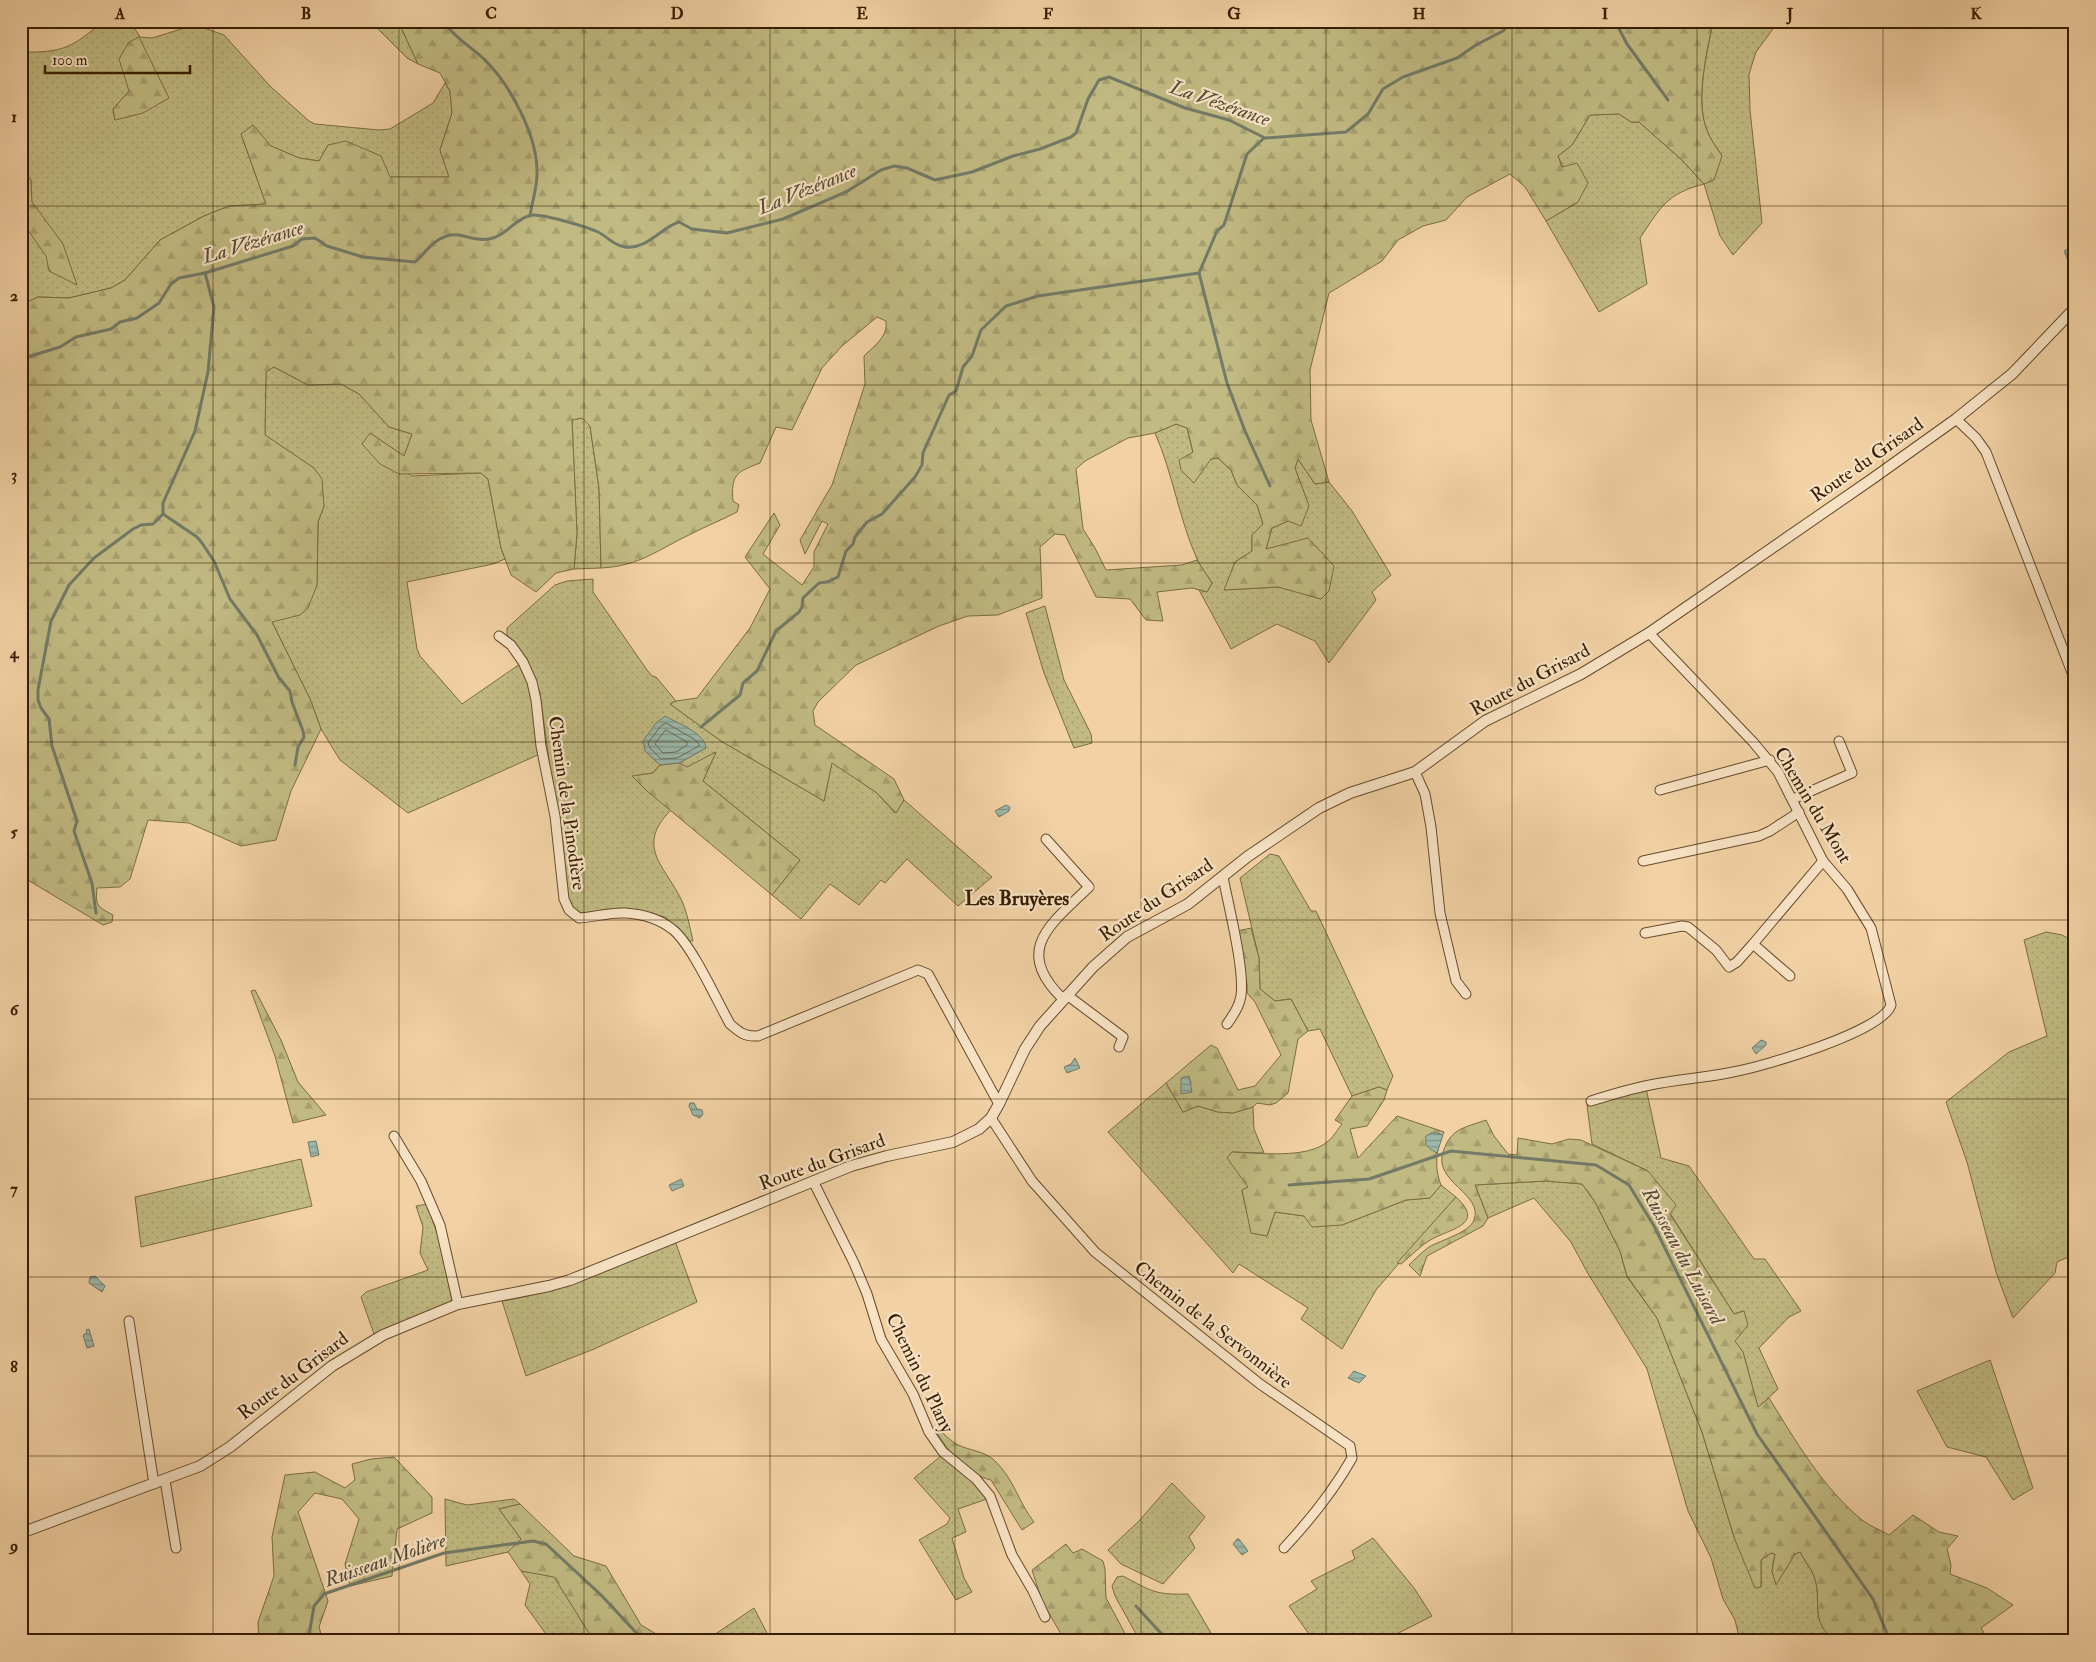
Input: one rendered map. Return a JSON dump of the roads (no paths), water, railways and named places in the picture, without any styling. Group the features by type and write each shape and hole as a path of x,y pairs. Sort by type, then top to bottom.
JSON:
{"street":[{"name":"Route du Grisard","path":"21,1533 165,1480 214,1458 332,1366 357,1349 392,1331 458,1304 570,1280 868,1160 952,1142 969,1135 991,1118 1000,1104 1032,1037 1093,967 1127,937 1188,904 1269,842 1334,800 1415,772 1485,721 1581,674 1649,633 1956,419 2012,374 2075,308"},
{"path":"1956,419 1976,438 1986,452 2075,680"},
{"name":"Chemin du Mont","path":"1591,1101 1651,1084 1736,1072 1771,1062 1857,1032 1876,1022 1890,1010 1890,994 1872,928 1847,889 1823,861 1793,799 1770,760 1649,633"},
{"name":"Chemin de la Pinodière","path":"499,636 515,651 532,682 536,700 540,746 555,816 564,899 569,910 580,918 614,913 646,916 658,919 674,930 689,950 730,1024 740,1033 749,1036 758,1036 918,970 928,974 1000,1104"},
{"path":"1793,799 1852,773 1839,741"},
{"path":"1660,790 1770,760"},
{"path":"1415,772 1425,794 1431,827 1440,913 1456,981 1466,994"},
{"path":"1643,861 1759,836 1799,812"},
{"path":"1046,839 1089,887 1049,926 1040,943 1039,961 1041,971 1053,989 1123,1037 1119,1047"},
{"path":"1645,933 1682,926 1688,927 1716,950 1729,966 1737,962 1823,861"},
{"path":"1223,877 1236,941 1242,989 1239,1005 1227,1024"},
{"path":"1753,944 1790,976"},
{"name":"Chemin de la Servonnière","path":"991,1118 1032,1181 1095,1252 1266,1389 1350,1446 1352,1458 1342,1476 1320,1508 1284,1548"},
{"path":"394,1136 421,1181 440,1225 458,1304"},
{"name":"Chemin du Plany","path":"813,1181 854,1263 867,1294 881,1339 913,1394 929,1432 943,1452 976,1479 990,1496 1012,1555 1033,1591 1045,1617"},
{"path":"129,1321 154,1484"},
{"path":"165,1480 176,1548"}],"water":[{"path":"2070,248 2075,258 2075,263 2070,265 2064,251"},
{"path":"665,716 696,733 706,748 679,763 660,765 645,751 643,741 656,723"},
{"path":"1006,805 1010,807 1009,811 999,817 995,811"},
{"path":"1761,1040 1766,1042 1766,1045 1756,1054 1752,1048"},
{"path":"1075,1058 1080,1068 1067,1073 1064,1067 1071,1064"},
{"path":"1189,1076 1192,1092 1181,1094 1181,1078"},
{"path":"690,1103 694,1103 697,1109 702,1110 703,1114 700,1118 693,1115 689,1106"},
{"path":"1431,1133 1443,1135 1437,1153 1426,1145 1426,1136"},
{"path":"316,1141 319,1155 311,1157 308,1142"},
{"path":"681,1179 684,1186 672,1191 669,1185"},
{"path":"95,1276 105,1286 102,1292 89,1283 90,1277"},
{"path":"89,1329 94,1346 87,1348 83,1335"},
{"path":"1354,1371 1366,1376 1359,1383 1348,1378"},
{"path":"1237,1539 1248,1551 1242,1555 1233,1544"}],"waterway":[{"path":"443,21 452,32 480,55 495,71 521,113 533,144 536,160 537,179 530,216"},
{"name":"La Vézérance","path":"21,359 60,347 76,337 111,329 120,322 137,318 159,303 171,284 179,278 205,273 293,246 302,239 315,238 327,246 363,257 415,262 434,243 446,236 459,235 477,239 495,238 520,220 532,215 538,215 585,227 598,232 618,245 633,247 647,242 679,222 692,229 727,233 783,219 846,192 881,170 894,166 907,168 935,180 972,172 1071,137 1076,133 1088,99 1099,80 1109,77 1185,108 1229,120 1265,138 1346,132 1368,114 1383,89 1403,77 1457,58 1476,45 1503,31 1512,21"},
{"path":"1615,21 1627,44 1668,100"},
{"path":"701,727 740,695 743,683 757,671 776,631 799,612 802,607 803,598 819,583 838,577 846,551 853,544 855,537 867,522 882,514 915,477 922,465 923,453 949,395 956,391 963,367 972,356 981,330 1006,306 1038,296 1199,273 1217,231 1224,225 1247,154 1264,138"},
{"path":"96,913 92,883 74,831 77,821 52,746 49,719 38,700 38,690 51,621 69,585 94,558 133,529 141,525 153,524 163,514 163,503 195,431 208,372 214,307 205,273"},
{"path":"1199,273 1227,383 1245,431 1270,486"},
{"path":"163,514 197,537 202,543 214,561 230,599 257,635 279,678 290,691 304,737 298,747 295,765"},
{"name":"Ruisseau du Luisard","path":"1289,1185 1369,1179 1451,1151 1596,1165 1629,1185 1654,1226 1757,1434 1873,1599 1890,1641"},
{"name":"Ruisseau Molière","path":"308,1641 314,1606 324,1594 444,1553 533,1541 546,1544 601,1595 644,1641"},
{"path":"1136,1606 1168,1641"}],"district":[{"name":"Les Bruyères","path":"1017,898"}]}
